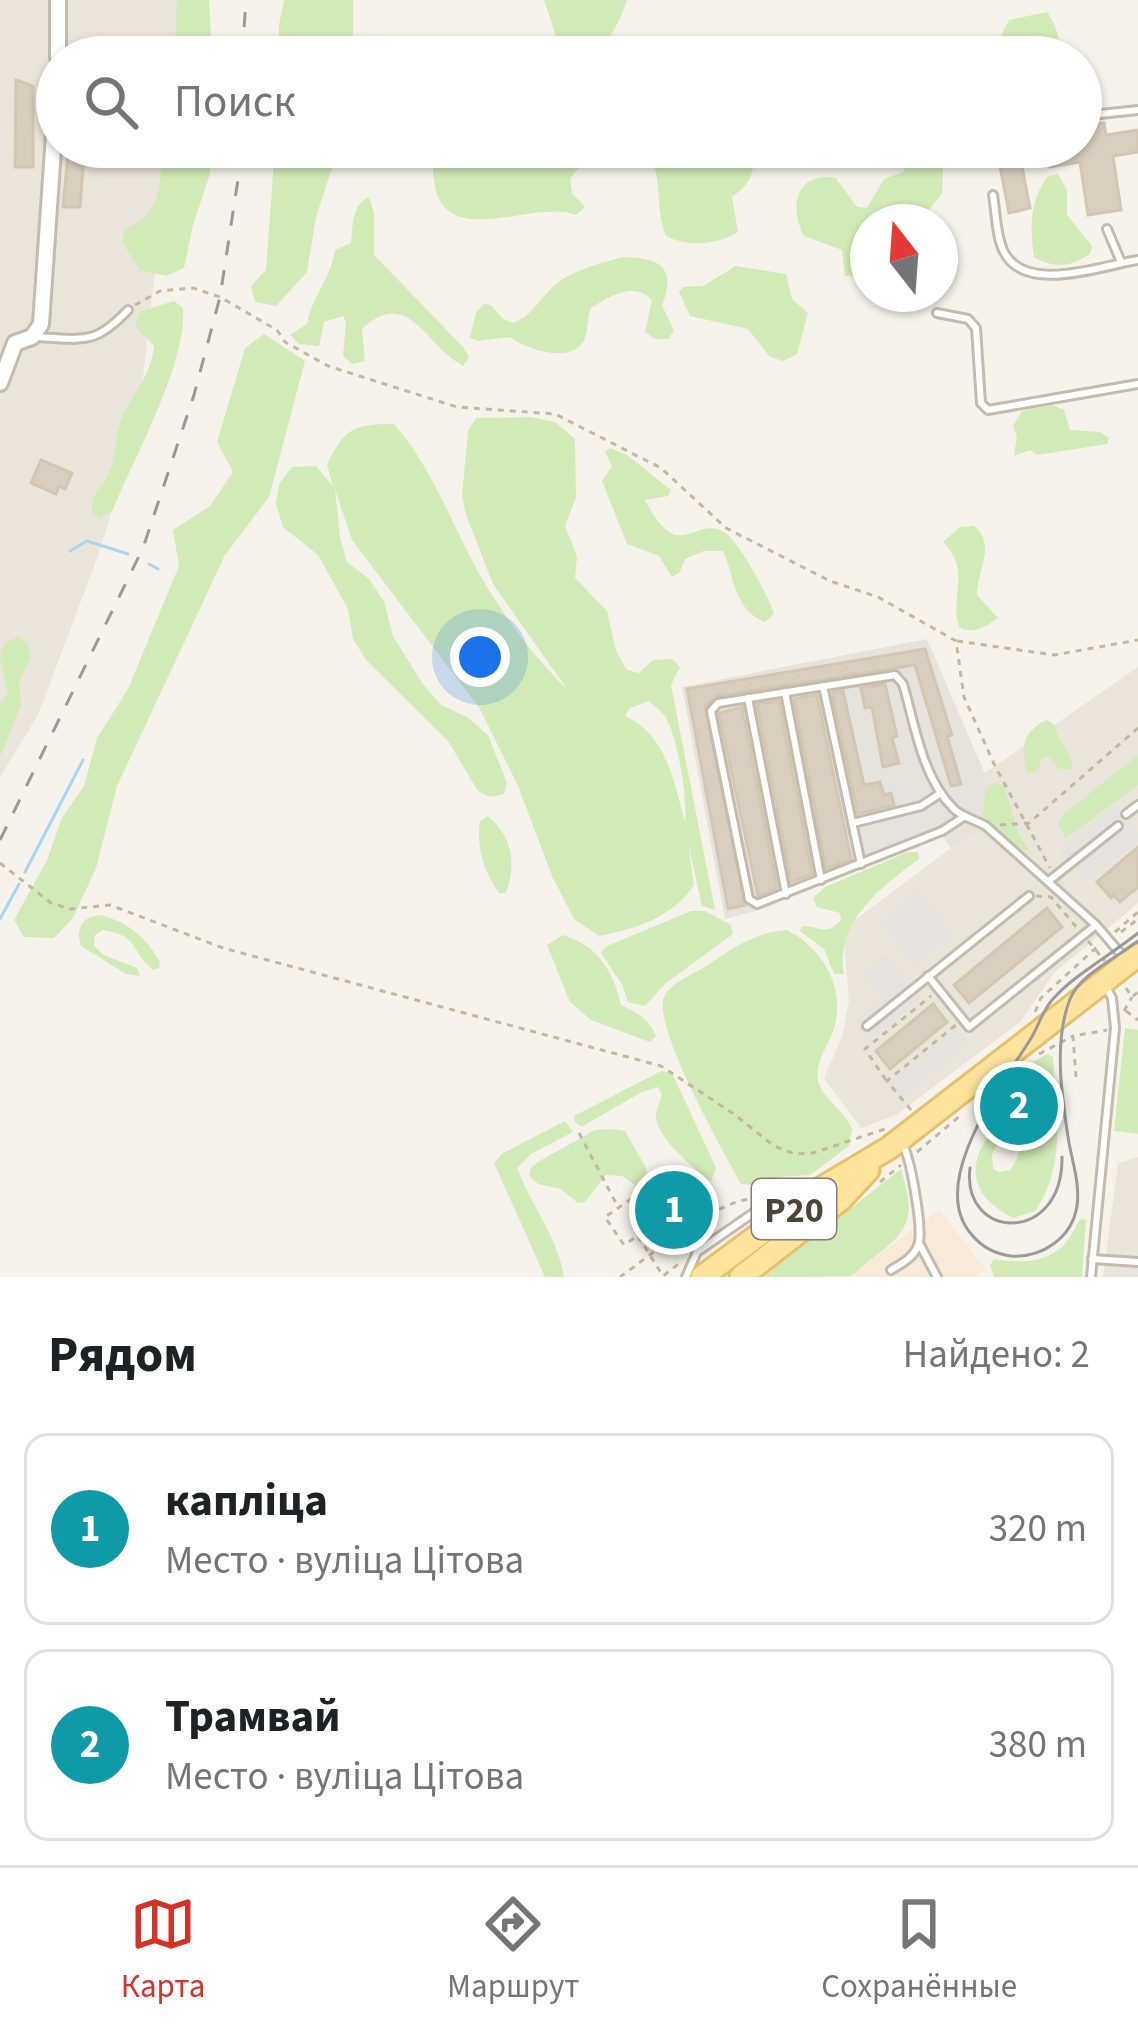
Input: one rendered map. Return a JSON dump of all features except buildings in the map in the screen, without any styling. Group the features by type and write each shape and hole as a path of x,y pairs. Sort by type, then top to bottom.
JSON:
{"main road":[{"name":"Р20","path":"702,1277 1121,970"},
{"name":"Р20","path":"742,1277 840,1200 893,1139"}],"street":[{"path":"58,0 58,36"},
{"path":"0,383 7,342 32,338 40,323 51,168"}],"lane":[{"path":"1102,114 1138,110"},
{"path":"993,195 1003,251 1016,265 1043,274 1071,274 1138,260"},
{"path":"1107,229 1121,262"},
{"path":"32,338 86,339 105,334 128,310"},
{"path":"937,313 968,319 976,328 981,403 988,410 1138,384"},
{"path":"965,816 942,831 758,904 749,899 711,711 718,703 895,675 903,684 932,781 956,812 965,816 986,826 1108,938 1121,970 1112,998 1115,1028 1091,1277"},
{"path":"823,686 862,864"},
{"path":"784,692 821,880"},
{"path":"748,698 786,894"},
{"path":"853,823 921,806 941,793"},
{"path":"1126,814 1138,805"},
{"path":"1048,881 1118,826"},
{"path":"867,1026 1029,896"},
{"path":"928,976 969,1028 1096,925"},
{"path":"893,1139 910,1158 919,1243 937,1277"},
{"path":"686,1277 697,1252 782,1193 822,1188"},
{"path":"905,1277 919,1243"},
{"path":"1092,1259 1138,1262"},
{"path":"891,1270 908,1261"}],"path":[{"path":"128,310 160,291 193,288 220,297 328,366 457,406 555,414 661,468 726,528 830,581 878,597 956,641 1054,655 1138,640"},
{"path":"956,641 964,697 995,766 1050,864 1048,881"},
{"path":"986,826 1029,824 1138,728"},
{"path":"0,862 51,903 70,909 110,905 223,948 662,1066 774,1146 795,1154 813,1153 855,1136 893,1139"},
{"path":"1029,896 1051,897 1095,949 1121,970 1132,997"},
{"path":"1095,949 1138,915"},
{"path":"1121,932 1138,915"},
{"path":"1138,992 1125,1010 1138,1020"},
{"path":"887,1081 865,1049 934,995"},
{"path":"1076,1077 1073,1036 1115,1028"},
{"path":"579,1133 618,1207"},
{"path":"855,1136 860,1143"},
{"path":"652,1225 634,1197 605,1217 624,1245 652,1225 687,1213 707,1218"},
{"path":"620,1277 742,1198 760,1198"},
{"path":"638,1236 663,1276"}],"shaded area":[{"path":"0,0 184,0 180,36 36,36 36,168 167,168 137,429 99,553 38,715 0,777"},
{"path":"927,639 1004,818 951,848 942,836 759,910 725,919 682,687"},
{"path":"1138,667 1138,903 1055,972 1020,1022 896,1115 861,1128 824,1078 842,1037 849,1002 843,929 951,848 1003,818 985,773"},
{"path":"1115,805 1138,835 1138,842 1085,883 1059,850"},
{"path":"918,889 955,934 915,967 878,922"},
{"path":"886,954 922,998 869,1042 853,1023 881,999 862,974"},
{"path":"957,1027 970,1044 903,1098 889,1082"},
{"path":"1138,1157 1138,1277 1103,1277 1118,1163"},
{"path":"939,1210 986,1270 976,1277 849,1277"}],"green space":[{"path":"177,0 209,0 211,36 175,36"},
{"path":"284,0 353,0 353,36 279,36"},
{"path":"544,0 627,0 610,36 556,36"},
{"path":"1047,12 1058,36 1001,36 1009,20"},
{"path":"161,168 210,168 184,268 166,276 140,270 122,242 125,229 153,206"},
{"path":"273,168 332,168 316,217 307,272 276,306 255,302 251,286 266,270"},
{"path":"433,168 579,168 570,179 572,193 585,207 576,215 541,212 461,217 447,209"},
{"path":"752,168 744,186 732,197 738,232 702,243 666,236 655,169"},
{"path":"905,168 943,168 942,194 933,204 869,204 884,179"},
{"path":"1058,174 1067,190 1067,215 1092,246 1090,254 1062,265 1034,257 1032,235 1037,197 1047,177"},
{"path":"823,177 836,178 855,204 850,204 850,276 845,276 842,250 804,236 797,213 805,185"},
{"path":"369,197 374,213 374,255 463,347 469,357 463,366 404,316 378,317 362,329 365,361 352,364 343,356 343,316 324,322 319,346 299,344 290,335 307,324 335,250 351,243 356,211"},
{"path":"623,257 655,262 666,273 662,305 674,331 668,339 655,339 645,332 652,300 630,291 591,308 585,338 571,351 549,353 510,337 470,338 476,312 484,304 513,323 564,278"},
{"path":"736,266 786,274 792,299 808,313 797,354 783,361 770,357 748,329 690,316 679,292 683,287 703,286"},
{"path":"174,301 183,308 182,331 168,382 113,510 100,518 92,513 94,499 110,471 120,424 152,357 154,346 135,326 141,311"},
{"path":"264,334 305,361 269,497 225,555 117,786 96,868 73,918 54,938 24,937 14,920 47,860 62,818 84,786 97,738 128,689 179,566 173,530 210,506 233,472 217,442 245,348"},
{"path":"1053,405 1064,410 1070,430 1100,432 1109,438 1107,444 1037,455 1030,450 1014,456 1017,436 1013,426 1022,411"},
{"path":"531,417 555,422 575,439 576,497 565,526 577,556 575,578 607,611 616,651 627,670 639,673 653,660 672,659 680,667 671,685 715,910 702,906 688,842 694,885 676,905 640,925 599,936 574,919 480,709 352,540 335,489 347,562 368,578 384,601 393,636 422,683 441,705 467,717 488,735 507,783 504,794 490,797 478,791 448,741 367,661 353,639 348,609 318,555 283,527 276,504 279,484 292,467 316,466 333,486 327,465 345,436 360,427 394,424 429,475 496,602 567,689 493,584 466,515 462,496 468,431 476,418","holes":["649,701 664,715 673,736 685,822 660,748 625,716 630,708"]},
{"path":"610,448 627,455 671,490 668,496 645,500 668,531 686,535 713,528 730,537 774,614 765,622 747,610 723,551 704,551 685,559 672,577 659,556 627,544 602,481 612,466 605,452"},
{"path":"974,526 985,550 977,595 998,618 969,630 959,627 958,573 943,542 960,527"},
{"path":"19,636 30,647 30,658 19,683 21,705 0,757 0,704 8,693 0,658 4,644"},
{"path":"1047,720 1055,725 1073,769 1059,769 1049,756 1042,758 1032,774 1026,770 1026,740"},
{"path":"1138,755 1138,785 1066,838 1057,824 1064,814"},
{"path":"994,783 1004,785 1018,832 1029,850 998,832 983,814 985,789"},
{"path":"488,816 510,851 506,893 499,893 482,859 480,821"},
{"path":"918,852 919,859 864,908 846,938 844,974 834,974 824,949 800,931 802,926 831,928 841,920 840,913 817,907 813,898 825,887"},
{"path":"691,911 705,911 731,925 733,934 666,983 645,1006 628,1002 601,953 607,946"},
{"path":"100,915 128,926 142,938 160,962 159,968 153,970 129,940 115,933 103,930 95,935 94,946 137,968 140,976 126,974 81,946 82,925"},
{"path":"787,930 811,947 834,985 837,1015 818,1077 822,1090 852,1129 849,1146 810,1175 778,1177 763,1186 741,1184 678,1059 663,1010 665,995 679,981 738,946"},
{"path":"563,935 586,946 602,961 621,1005 653,1030 656,1036 650,1042 591,1020 570,1002 547,945"},
{"path":"1125,1028 1138,1030 1138,1134 1114,1131"},
{"path":"1047,1054 1053,1057 1057,1117 1052,1176 1035,1211 1014,1218 987,1199 976,1177 976,1164 998,1125 1004,1130 992,1155 993,1169 1010,1170 1023,1133 1026,1066"},
{"path":"661,1071 672,1073 716,1168 711,1182 661,1132 656,1113 662,1095 658,1087 581,1127 575,1122 574,1116"},
{"path":"565,1121 573,1132 531,1154 517,1168 556,1249 564,1277 545,1277 494,1163 503,1153"},
{"path":"595,1130 625,1131 645,1166 650,1184 642,1190 622,1176 606,1175 585,1202 578,1203 561,1189 538,1184 529,1175 538,1162"},
{"path":"901,1169 907,1220 896,1238 856,1272 850,1276 763,1277"},
{"path":"1081,1219 1086,1220 1082,1277 994,1277 990,1266 994,1259 1046,1257 1063,1246"}],"waterway":[{"path":"70,551 87,541 128,554"},
{"path":"149,564 158,569"},
{"path":"25,872 83,760"},
{"path":"0,919 19,884"}],"tram line":[{"path":"1138,933 1052,1000 973,1136 962,1163 960,1214 972,1235 994,1252 1034,1254 1054,1244 1069,1228 1078,1190 1060,1071 1065,1016 1082,982 1138,941"},
{"path":"970,1168 971,1192 981,1209 995,1220 1013,1223 1031,1219 1047,1206 1058,1186 1062,1157"}],"railway":[{"path":"243,36 246,0"},
{"path":"0,840 143,548 194,395 220,297 240,168"}],"place":[{"name":"Трамвай","path":"1019,1106"},
{"name":"капліца","path":"674,1210"}]}
